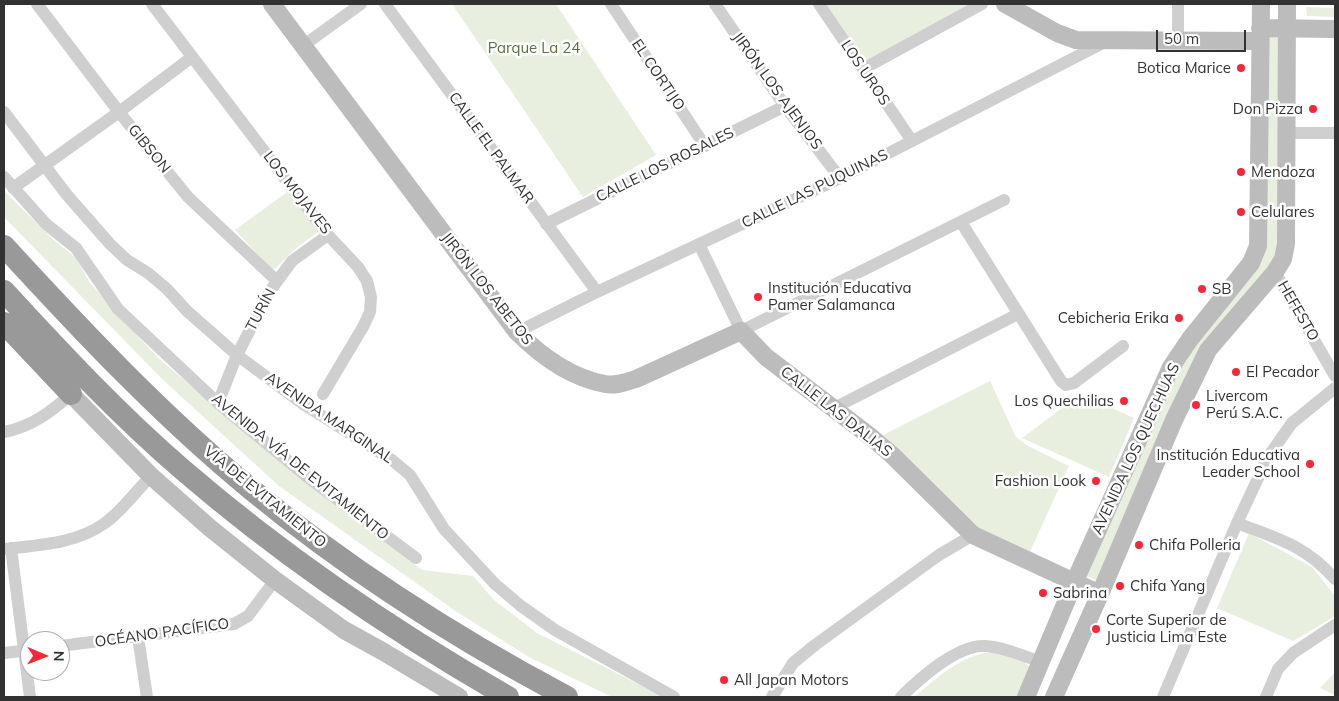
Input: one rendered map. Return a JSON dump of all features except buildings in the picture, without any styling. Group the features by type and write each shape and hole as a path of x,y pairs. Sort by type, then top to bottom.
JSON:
{"highway":[{"name":"VÍA DE EVITAMIENTO","path":"4,246 138,387 218,460 286,517 412,607 494,657 567,697"},
{"name":"VÍA DE EVITAMIENTO","path":"4,291 65,357 117,409 182,468 244,520 298,562 369,612 408,638 508,697"},
{"path":"4,323 72,394"}],"street":[{"name":"GIBSON","path":"37,4 188,197 277,281"},
{"name":"JIRÓN LOS ABETOS","path":"272,4 517,332 535,350 554,363 581,376 606,384 621,384 636,379 741,331 1004,200"},
{"path":"304,45 361,4"},
{"name":"CALLE EL PALMAR","path":"385,4 597,292"},
{"name":"EL CORTIJO","path":"611,4 704,146"},
{"name":"JIRÓN LOS AJENJOS","path":"715,4 785,106 840,178"},
{"name":"LOS UROS","path":"818,4 912,141"},
{"path":"863,69 982,4"},
{"path":"1005,4 1056,33 1076,40 1178,40 1260,34 1287,29 1335,29"},
{"path":"1178,4 1178,40"},
{"name":"AVENIDA LOS QUECHUAS","path":"1026,697 1074,583 1172,367 1190,339 1251,263 1258,246 1261,4"},
{"name":"AVENIDA LOS QUECHUAS","path":"1054,697 1174,420 1208,350 1275,272 1283,259 1286,244 1288,133 1287,4"},
{"name":"LOS MOJAVES","path":"159,6 192,56 328,235 358,267 367,281 371,297 370,312 323,394"},
{"name":"CALLE LAS PUQUINAS","path":"517,332 597,292 840,178 1110,40"},
{"path":"13,188 120,112 192,56"},
{"name":"CALLE LOS ROSALES","path":"546,224 785,106"},
{"name":"AVENIDA MARGINAL","path":"4,112 44,167 110,244 127,260 161,284 187,311 237,355 303,404 392,460 410,476 444,529 495,584 520,606 555,630 674,697"},
{"path":"1288,133 1335,133"},
{"name":"AVENIDA VÍA DE EVITAMIENTO","path":"4,177 46,224 76,248 118,310 218,403 310,479 416,558"},
{"path":"961,222 1060,381 1066,385 1074,383 1123,346"},
{"name":"TURÍN","path":"218,403 237,355 277,281 292,260 328,235"},
{"path":"699,244 741,331"},
{"name":"HEFESTO","path":"1275,272 1335,376"},
{"path":"834,408 1018,314"},
{"name":"CALLE LAS DALIAS","path":"741,331 766,357 892,455 972,536 1100,594"},
{"path":"1163,697 1237,523 1268,457 1292,423 1335,388"},
{"path":"4,432 18,429 36,421 55,409 72,394 151,476 210,528 275,580 344,630 459,697"},
{"path":"23,631 8,549 61,541 86,534 106,522 151,476"},
{"path":"1237,523 1291,544 1308,553 1322,564 1335,579"},
{"path":"772,697 792,663 932,560 972,536"},
{"name":"OCÉANO PACÍFICO","path":"70,645 227,626 238,622 253,610 275,580"},
{"path":"1266,697 1278,669 1292,652 1335,625"},
{"path":"138,637 147,697"},
{"path":"901,697 920,678 947,659 982,646 996,647 1041,662"},
{"path":"4,653 20,652"},
{"path":"29,681 30,697"}],"green space":[{"name":"Parque La 24","path":"452,4 556,4 656,155 583,197"},
{"path":"826,4 973,4 865,62"},
{"path":"1306,7 1335,8 1335,17 1307,16"},
{"path":"1268,32 1283,34 1281,168 1277,257 1222,326 1098,581 1084,575 1148,426 1195,339 1254,274 1263,256"},
{"path":"290,190 318,232 295,249 276,268 271,269 235,230"},
{"path":"4,191 54,240 76,258 90,283 158,358 286,465 422,570 473,576 494,600 537,633 661,697 612,697 529,657 457,612 279,486 161,378 4,217"},
{"path":"990,381 1016,437 1028,446 1069,466 1029,554 982,532 956,510 883,435"},
{"path":"1081,394 1134,418 1109,477 1022,438"},
{"path":"1249,533 1312,567 1335,596 1335,616 1293,641 1217,608"},
{"path":"991,652 1023,661 1030,668 1018,697 914,697 940,675 959,663 980,654"},
{"path":"1335,672 1335,695 1320,688"}],"place":[{"name":"Botica Marice","path":"1241,68"},
{"name":"Don Pizza","path":"1313,109"},
{"name":"Mendoza","path":"1241,172"},
{"name":"Celulares","path":"1241,212"},
{"name":"SB","path":"1202,289"},
{"name":"Institución Educativa Pamer Salamanca","path":"758,297"},
{"name":"Cebicheria Erika","path":"1179,318"},
{"name":"El Pecador","path":"1236,372"},
{"name":"Los Quechilias","path":"1124,401"},
{"name":"Livercom Perú S.A.C.","path":"1196,405"},
{"name":"Institución Educativa Leader School","path":"1310,464"},
{"name":"Fashion Look","path":"1096,481"},
{"name":"Chifa Polleria","path":"1139,545"},
{"name":"Chifa Yang","path":"1120,586"},
{"name":"Sabrina","path":"1043,593"},
{"name":"Corte Superior de Justicia Lima Este","path":"1096,629"},
{"name":"All Japan Motors","path":"724,680"}]}
